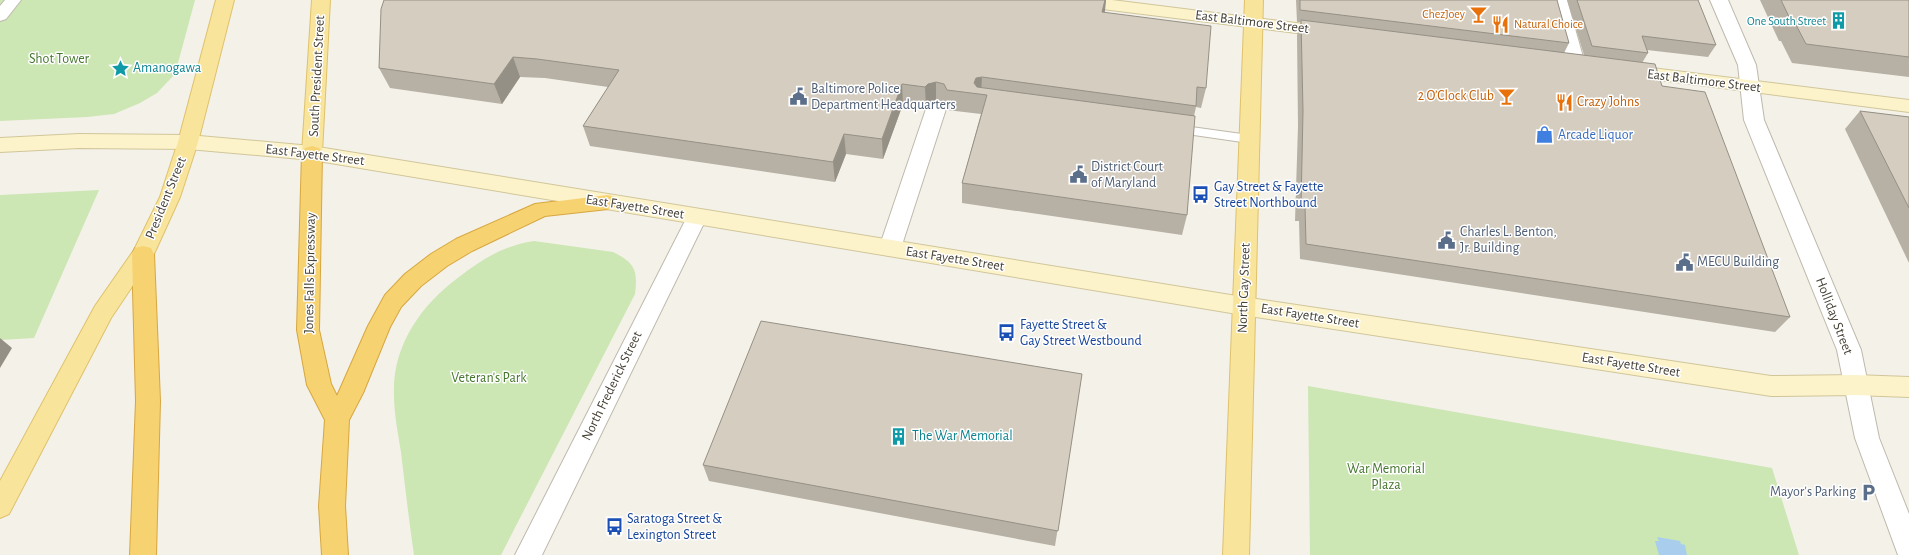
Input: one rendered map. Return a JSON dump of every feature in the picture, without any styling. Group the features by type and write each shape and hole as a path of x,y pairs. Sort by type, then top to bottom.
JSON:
{"highway":[{"name":"Jones Falls Expressway","path":"312,153 308,330 319,385 337,420"},
{"path":"335,555 332,506 337,420 352,394 380,326 393,301 413,280 439,260 464,245 542,209 608,202"},
{"path":"143,254 148,401 143,555"}],"main road":[{"path":"188,142 225,0"},
{"name":"South President Street","path":"312,153 321,0"},
{"name":"East Baltimore Street","path":"1070,0 1346,34"},
{"name":"North Gay Street","path":"1236,555 1254,0"},
{"path":"1557,62 1583,65"},
{"name":"East Baltimore Street","path":"1614,69 1909,106"},
{"name":"East Fayette Street","path":"0,144 79,141 188,142 312,153 1243,306 1771,386 1855,385 1909,387"},
{"name":"President Street","path":"0,506 103,312 143,254 170,197 188,142"}],"street":[{"path":"0,16 13,0"},
{"path":"1558,0 1583,65"},
{"name":"Holliday Street","path":"1719,0 1747,65 1751,86 1754,120 1849,350 1867,438 1909,549"},
{"path":"890,248 936,109"},
{"name":"North Frederick Street","path":"528,555 696,217"}],"lane":[{"path":"1168,128 1249,139"}],"green space":[{"name":"Shot Tower","path":"0,0 195,0 175,74 157,93 140,103 114,114 87,117 0,121"},
{"path":"99,190 34,338 0,340 0,195"},
{"name":"Veteran's Park","path":"534,241 613,252 626,260 633,268 636,279 635,294 501,555 414,555 394,402 395,377 398,360 404,344 421,314 445,288 477,264 494,254 513,246"},
{"name":"War Memorial Plaza","path":"1308,386 1772,468 1799,555 1310,555"}],"water":[{"path":"1657,537 1680,541 1681,544 1685,545 1687,555 1659,555 1655,541 1659,541"}],"building":[{"path":"384,0 1105,0 1102,12 1211,26 1206,88 1197,87 1196,106 982,77 976,78 974,83 977,87 1195,116 1187,215 962,183 987,95 947,90 944,84 936,82 928,84 925,87 902,84 882,139 844,134 833,162 583,126 619,70 513,57 494,84 379,68 381,9"},
{"path":"1300,0 1557,0 1569,43 1300,10"},
{"path":"1577,0 1698,0 1716,45 1642,36 1648,53 1592,46"},
{"name":"One South Street","path":"1781,0 1909,0 1909,57 1806,44 1795,23 1792,23"},
{"path":"1301,20 1655,64 1662,86 1705,92 1790,317 1306,244 1305,206 1301,206 1303,111"},
{"path":"1860,111 1909,117 1909,208"},
{"name":"The War Memorial","path":"761,321 1082,374 1058,531 703,465"}],"place":[{"name":"ChezJoey","path":"1478,14"},
{"name":"One South Street","path":"1839,21"},
{"name":"Natural Choice","path":"1501,24"},
{"name":"Amanogawa","path":"120,68"},
{"name":"2 O’Clock Club","path":"1507,96"},
{"name":"Baltimore Police Department Headquarters","path":"798,97"},
{"name":"Crazy Johns","path":"1564,102"},
{"name":"Arcade Liquor","path":"1545,135"},
{"name":"District Court of Maryland","path":"1078,175"},
{"name":"Gay Street & Fayette Street Northbound","path":"1201,195"},
{"name":"Charles L. Benton, Jr. Building","path":"1447,240"},
{"name":"MECU Building","path":"1684,262"},
{"name":"Fayette Street & Gay Street Westbound","path":"1007,333"},
{"name":"The War Memorial","path":"899,436"},
{"name":"Mayor's Parking","path":"1869,492"},
{"name":"Saratoga Street & Lexington Street","path":"614,527"}]}
